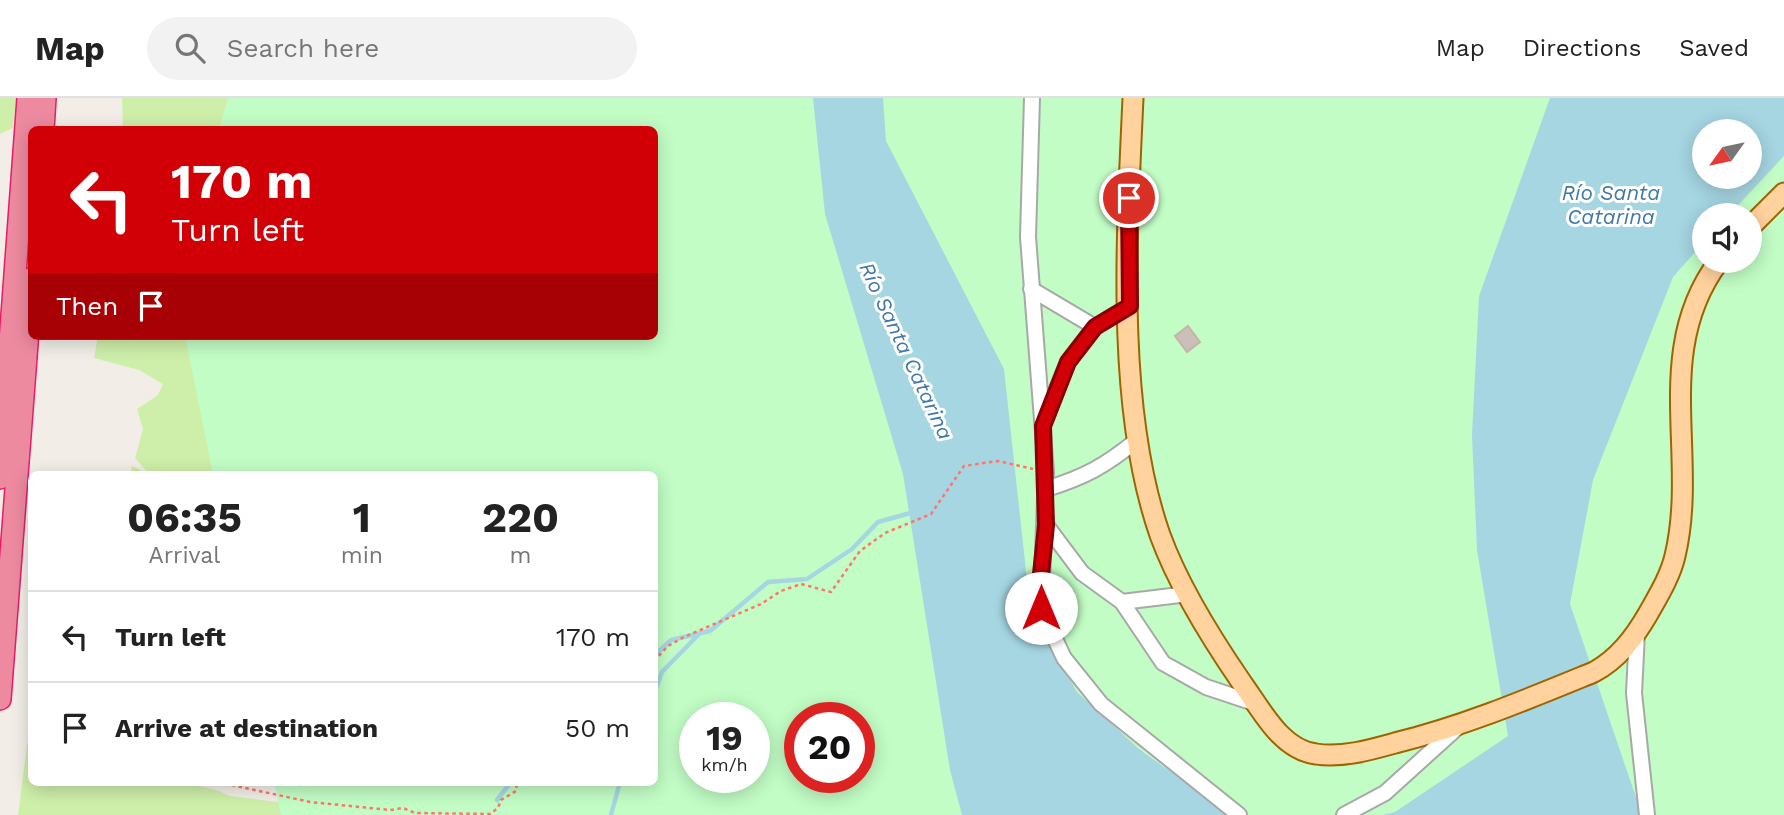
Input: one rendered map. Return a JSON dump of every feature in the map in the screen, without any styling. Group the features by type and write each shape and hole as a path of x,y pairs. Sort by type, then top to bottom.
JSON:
{"highway":[{"path":"0,478 28,98"},
{"path":"43,126 45,98"},
{"path":"0,699 28,331"}],"main road":[{"path":"1133,98 1129,198 1130,306 1137,440 1161,536 1188,594 1257,704 1285,740 1315,754 1335,755 1379,747 1458,727 1606,666 1637,633 1664,586 1674,558 1681,519 1680,369 1685,332 1692,308 1712,273"},
{"path":"1762,215 1784,193"}],"lane":[{"path":"1032,98 1028,237 1046,472 1046,525 1040,601 1048,630 1064,658 1101,704 1239,815"},
{"path":"1031,289 1095,327"},
{"path":"1043,426 1068,362 1095,327 1130,306"},
{"path":"1046,489 1086,477 1108,464 1137,440"},
{"path":"1046,525 1082,573 1122,602 1163,663 1206,687 1257,704"},
{"path":"1122,602 1188,594"},
{"path":"1637,633 1634,692 1647,815"},
{"path":"1344,815 1385,793 1458,727"}],"path":[{"path":"658,657 668,646 684,637 761,604 780,591 802,584 831,592 860,551 885,533 931,514 964,466 999,461 1046,472"},
{"path":"236,786 310,802 390,810 403,808 415,813 490,814 498,808 501,800 516,790 516,786"}],"green space":[{"path":"0,98 16,98 13,128 0,134"},
{"path":"122,98 293,98 292,126 123,126"},
{"path":"228,98 1784,98 1784,815 281,815 275,786 658,786 658,471 212,471 186,340 658,340 658,126 220,126"},
{"path":"97,340 298,340 276,471 146,471 135,458 143,429 137,409 158,395 163,384 139,370 94,358"},
{"path":"132,466 143,471 131,471"},
{"path":"28,737 28,786 197,786 230,796 378,815 18,815"}],"water":[{"name":"Río Santa Catarina","path":"813,98 883,98 886,141 1004,369 1030,608 1077,692 1139,749 1231,815 962,815 950,770 903,474 825,214"},
{"name":"Río Santa Catarina","path":"1550,98 1784,98 1784,156 1762,180 1762,119 1692,119 1692,189 1753,189 1740,203 1692,203 1692,256 1673,277 1593,480 1570,604 1642,815 1383,815 1395,812 1508,736 1477,550 1472,435 1479,296"}],"building":[{"path":"1188,326 1200,342 1187,352 1175,336"}],"waterway":[{"path":"658,652 671,640 710,631 768,582 807,579 852,549 878,522 914,512"},
{"path":"658,683 662,672 699,634"},
{"path":"497,800 508,786"},
{"path":"611,815 619,786"}],"route":[{"path":"1041,608 1039,594 1046,525 1043,426 1068,362 1095,327 1130,306 1129,198"}]}
